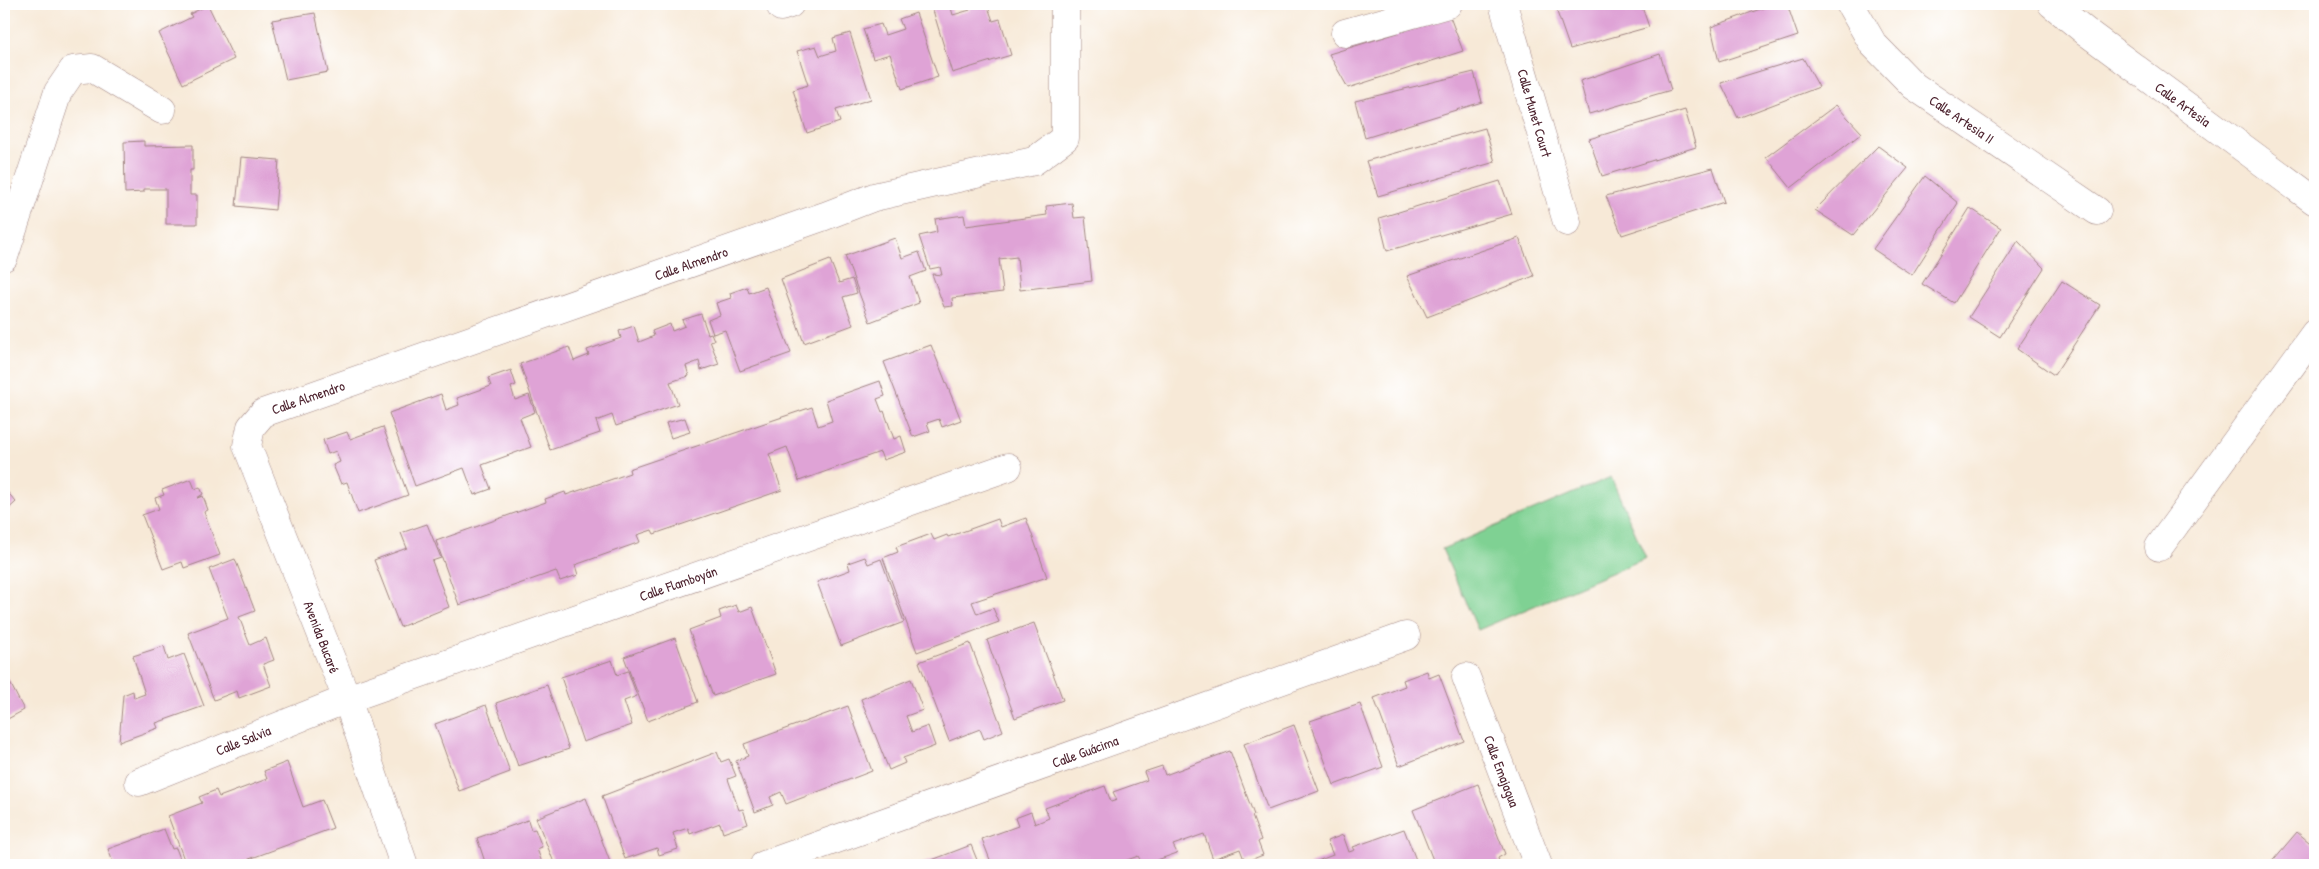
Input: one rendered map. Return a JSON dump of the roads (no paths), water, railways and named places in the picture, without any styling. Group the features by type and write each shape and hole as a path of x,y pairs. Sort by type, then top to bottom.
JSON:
{"street":[{"name":"Calle Almendro","path":"263,413 874,197 1034,161 1065,138 1065,4"},
{"path":"1344,33 1448,4"},
{"name":"Calle Munet Court","path":"1503,4 1567,222"},
{"name":"Calle Artesia II","path":"1850,4 1873,44 1914,86 2097,211"},
{"name":"Calle Artesia","path":"2052,4 2085,31 2315,202"},
{"path":"4,257 58,92 73,70 92,68 162,110"},
{"path":"2159,547 2315,333"},
{"name":"Avenida Bucaré","path":"263,413 251,427 247,446 347,699 404,865"},
{"name":"Calle Flamboyán","path":"347,699 1008,467"},
{"name":"Calle Guácima","path":"764,865 1406,636"},
{"name":"Calle Emajagua","path":"1466,677 1538,865"},
{"name":"Calle Salvia","path":"139,782 347,699"}]}
